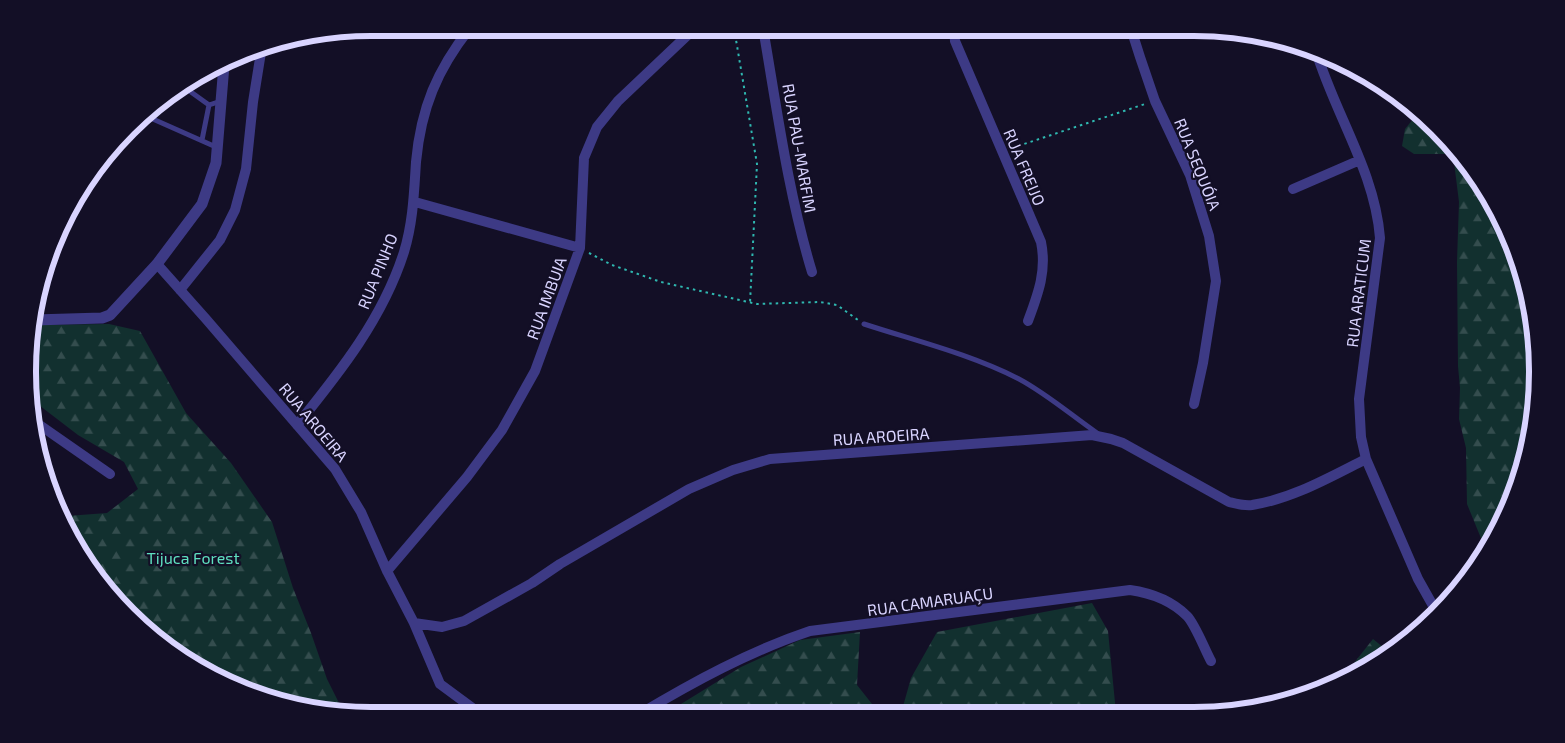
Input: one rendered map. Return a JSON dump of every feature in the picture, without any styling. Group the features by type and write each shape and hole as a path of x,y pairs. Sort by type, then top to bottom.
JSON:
{"street":[{"name":"RUA PINHO","path":"298,425 342,369 373,322 390,287 404,251 415,202 416,161 427,103 451,52 464,36"},
{"name":"RUA IMBUIA","path":"387,571 467,477 502,430 535,371 580,248 584,158 597,127 618,100 686,36"},
{"name":"RUA PAU-MARFIM","path":"764,36 793,200 812,272"},
{"name":"RUA FREIJO","path":"955,36 1041,242 1043,254 1040,287 1028,321"},
{"name":"RUA SEQUÓIA","path":"1133,36 1155,100 1190,175 1209,236 1216,281 1203,363 1194,404"},
{"path":"180,290 220,240 235,210 246,169 252,102 260,55"},
{"name":"RUA ARATICUM","path":"1320,61 1360,160 1379,221 1380,238 1359,399 1361,437 1366,459 1418,579 1433,607"},
{"path":"40,320 102,318 110,315 157,264 202,204 216,163 222,101 222,72"},
{"path":"1293,189 1360,160"},
{"path":"415,202 580,248"},
{"name":"RUA AROEIRA","path":"157,264 336,469 361,512 387,571 414,623 440,684 471,707"},
{"path":"41,426 110,474"},
{"name":"RUA AROEIRA","path":"414,623 442,626 464,621 532,583 560,564 689,489 733,470 770,459 1092,435 1123,443 1229,502 1252,505 1312,486 1366,459"},
{"name":"RUA CAMARUAÇU","path":"653,707 751,654 779,641 810,631 1130,590 1151,593 1168,602 1187,616 1211,661"}],"lane":[{"path":"189,91 209,105"},
{"path":"209,105 222,101"},
{"path":"202,140 209,105"},
{"path":"151,118 218,147"},
{"path":"864,324 977,360 1019,379 1050,398 1103,437"}],"path":[{"path":"735,36 756,164 750,303"},
{"path":"1002,151 1155,100"},
{"path":"580,248 612,265 661,282 750,303 820,302 837,305 864,324"}],"green space":[{"path":"1414,118 1449,154 1414,154 1402,146 1405,129"},
{"path":"1454,160 1484,204 1503,243 1511,264 1522,306 1528,350 1529,372 1526,415 1517,458 1503,500 1482,542 1467,504 1466,448 1459,419 1457,262 1459,202"},
{"name":"Tijuca Forest","path":"109,324 140,331 186,413 231,463 272,522 293,588 327,679 340,705 285,695 264,689 223,672 204,662 167,637 150,624 119,593 93,558 69,516 107,513 138,489 124,462 78,435 38,404 36,372 40,325"},
{"path":"1092,603 1108,631 1115,707 903,707 911,678 937,632"},
{"path":"860,632 857,685 874,707 677,707 741,667 800,640"},
{"path":"1373,639 1383,648 1361,662 1350,668"}]}
